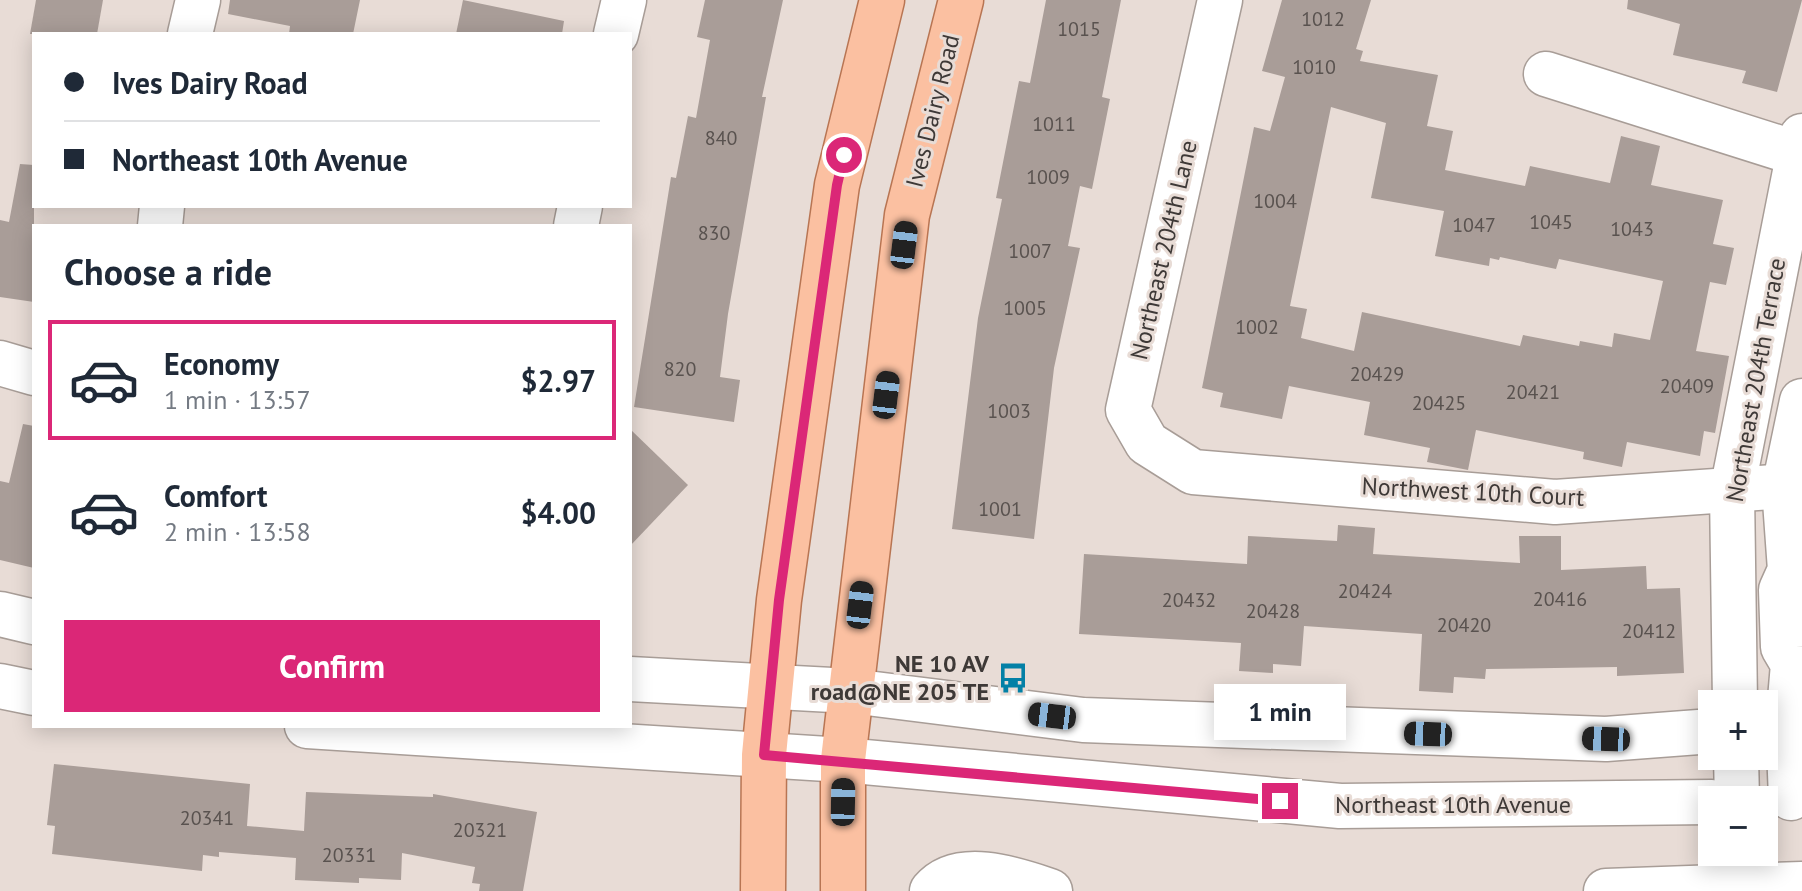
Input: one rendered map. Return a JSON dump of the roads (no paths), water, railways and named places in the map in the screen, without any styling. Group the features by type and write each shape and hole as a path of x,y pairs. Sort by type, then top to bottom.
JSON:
{"main road":[{"path":"763,891 764,755 769,689 837,185 882,0"},
{"name":"Ives Dairy Road","path":"843,891 843,760 907,215 961,0"}],"street":[{"path":"190,32 198,0"},
{"path":"616,32 624,0"},
{"name":"Northeast 204th Lane","path":"1193,472 1147,443 1128,410 1220,0"},
{"name":"Northeast 204th Terrace","path":"1546,74 1800,148 1732,491 1735,690"},
{"path":"0,363 32,372"},
{"name":"Northeast 204th Terrace","path":"1784,798 1785,724 1798,656 1783,647 1781,590 1796,580 1793,486 1802,401"},
{"name":"Northwest 10th Court","path":"1193,472 1555,502 1793,486"},
{"path":"0,614 32,622"},
{"path":"632,679 769,689 851,691 1098,721 1606,739 1698,732"},
{"path":"0,686 32,693"},
{"name":"Northeast 10th Avenue","path":"339,728 843,760 1340,806 1698,802"},
{"path":"932,891 951,879 997,873 1050,891"},
{"path":"1606,891 1802,884"}],"place":[{"name":"NE 10 AV road@NE 205 TE","path":"1013,678"}]}
